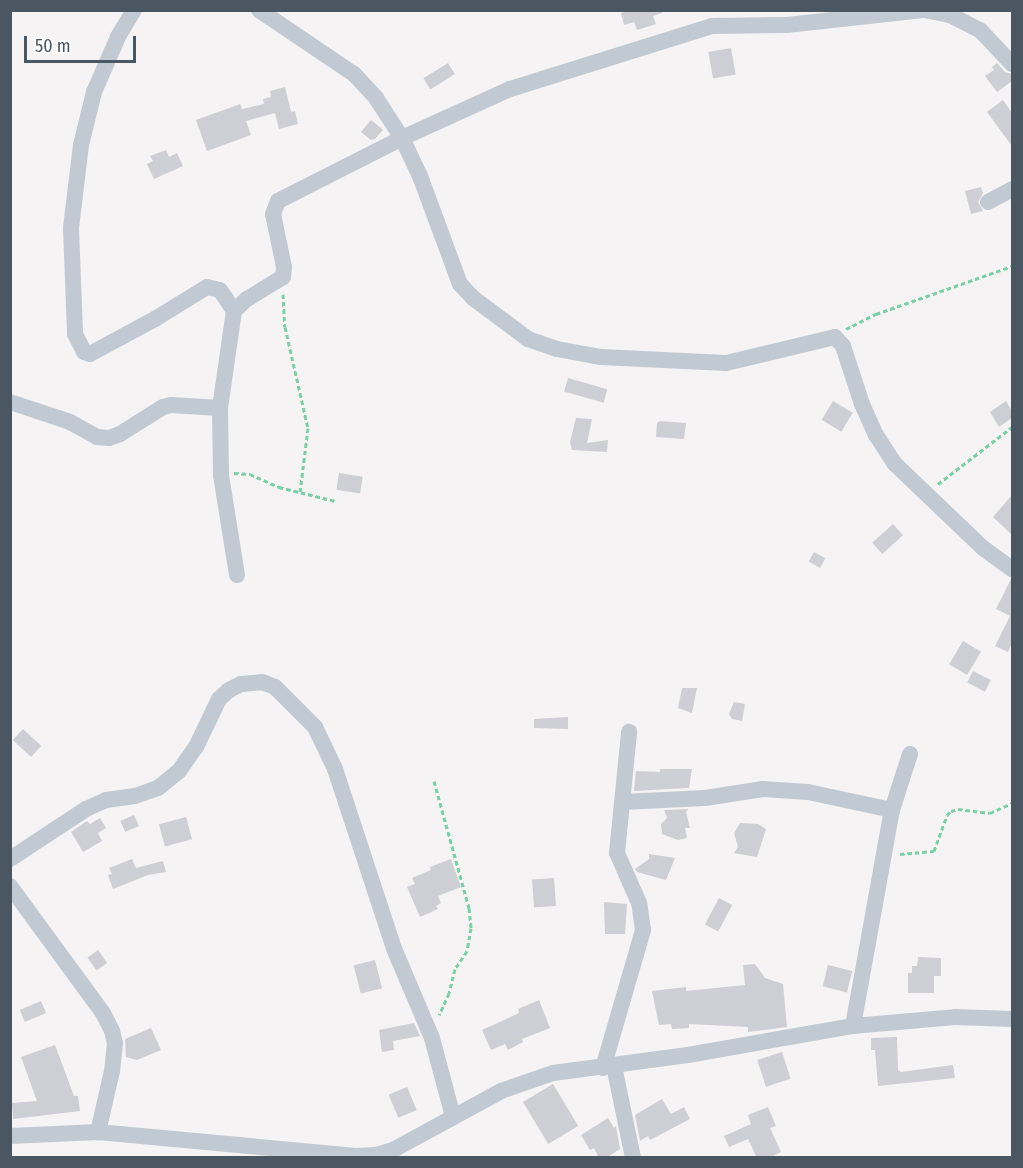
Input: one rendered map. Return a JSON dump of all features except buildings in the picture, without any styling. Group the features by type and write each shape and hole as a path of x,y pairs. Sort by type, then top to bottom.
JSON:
{"street":[{"path":"134,10 118,37 94,92 81,145 71,228 75,334 84,352 90,354 155,319 207,287 220,290 234,311"},
{"path":"259,10 354,74 376,98 402,138 440,224 460,284 473,298 528,339 557,349 601,357 717,363 752,358 835,337 843,346 862,404 876,435 895,464 983,548 1012,569"},
{"path":"237,575 221,475 220,408 234,311 247,299 283,277 284,267 273,214 278,201 402,138 510,89 712,26 787,25 923,10 950,15 980,30 1012,64"},
{"path":"988,202 1012,189"},
{"path":"10,402 70,422 97,437 109,438 120,434 163,406 220,408"},
{"path":"10,859 86,808 106,800 135,796 158,788 179,771 196,747 219,699 241,684 262,682 286,695 315,727 335,769 395,951 430,1033 453,1117"},
{"path":"629,732 617,853 639,903 643,930 608,1067 633,1158"},
{"path":"854,1026 892,810 910,754"},
{"path":"621,802 705,798 763,789 808,792 892,810"},
{"path":"10,886 103,1013 112,1031 115,1043 112,1071 98,1132"},
{"path":"10,1136 98,1132 356,1156 376,1155 393,1150 501,1091 553,1073 608,1067 854,1026 955,1017 1012,1019"}],"path":[{"path":"835,337 852,324 876,314 1012,266"},
{"path":"283,277 285,327 308,428 300,492"},
{"path":"927,493 1012,427"},
{"path":"221,475 244,473 334,501"},
{"path":"430,1033 449,993 455,969 467,951 471,940 469,908 434,781"},
{"path":"884,855 934,851 947,815 951,811 958,809 990,813 1012,803"}]}
